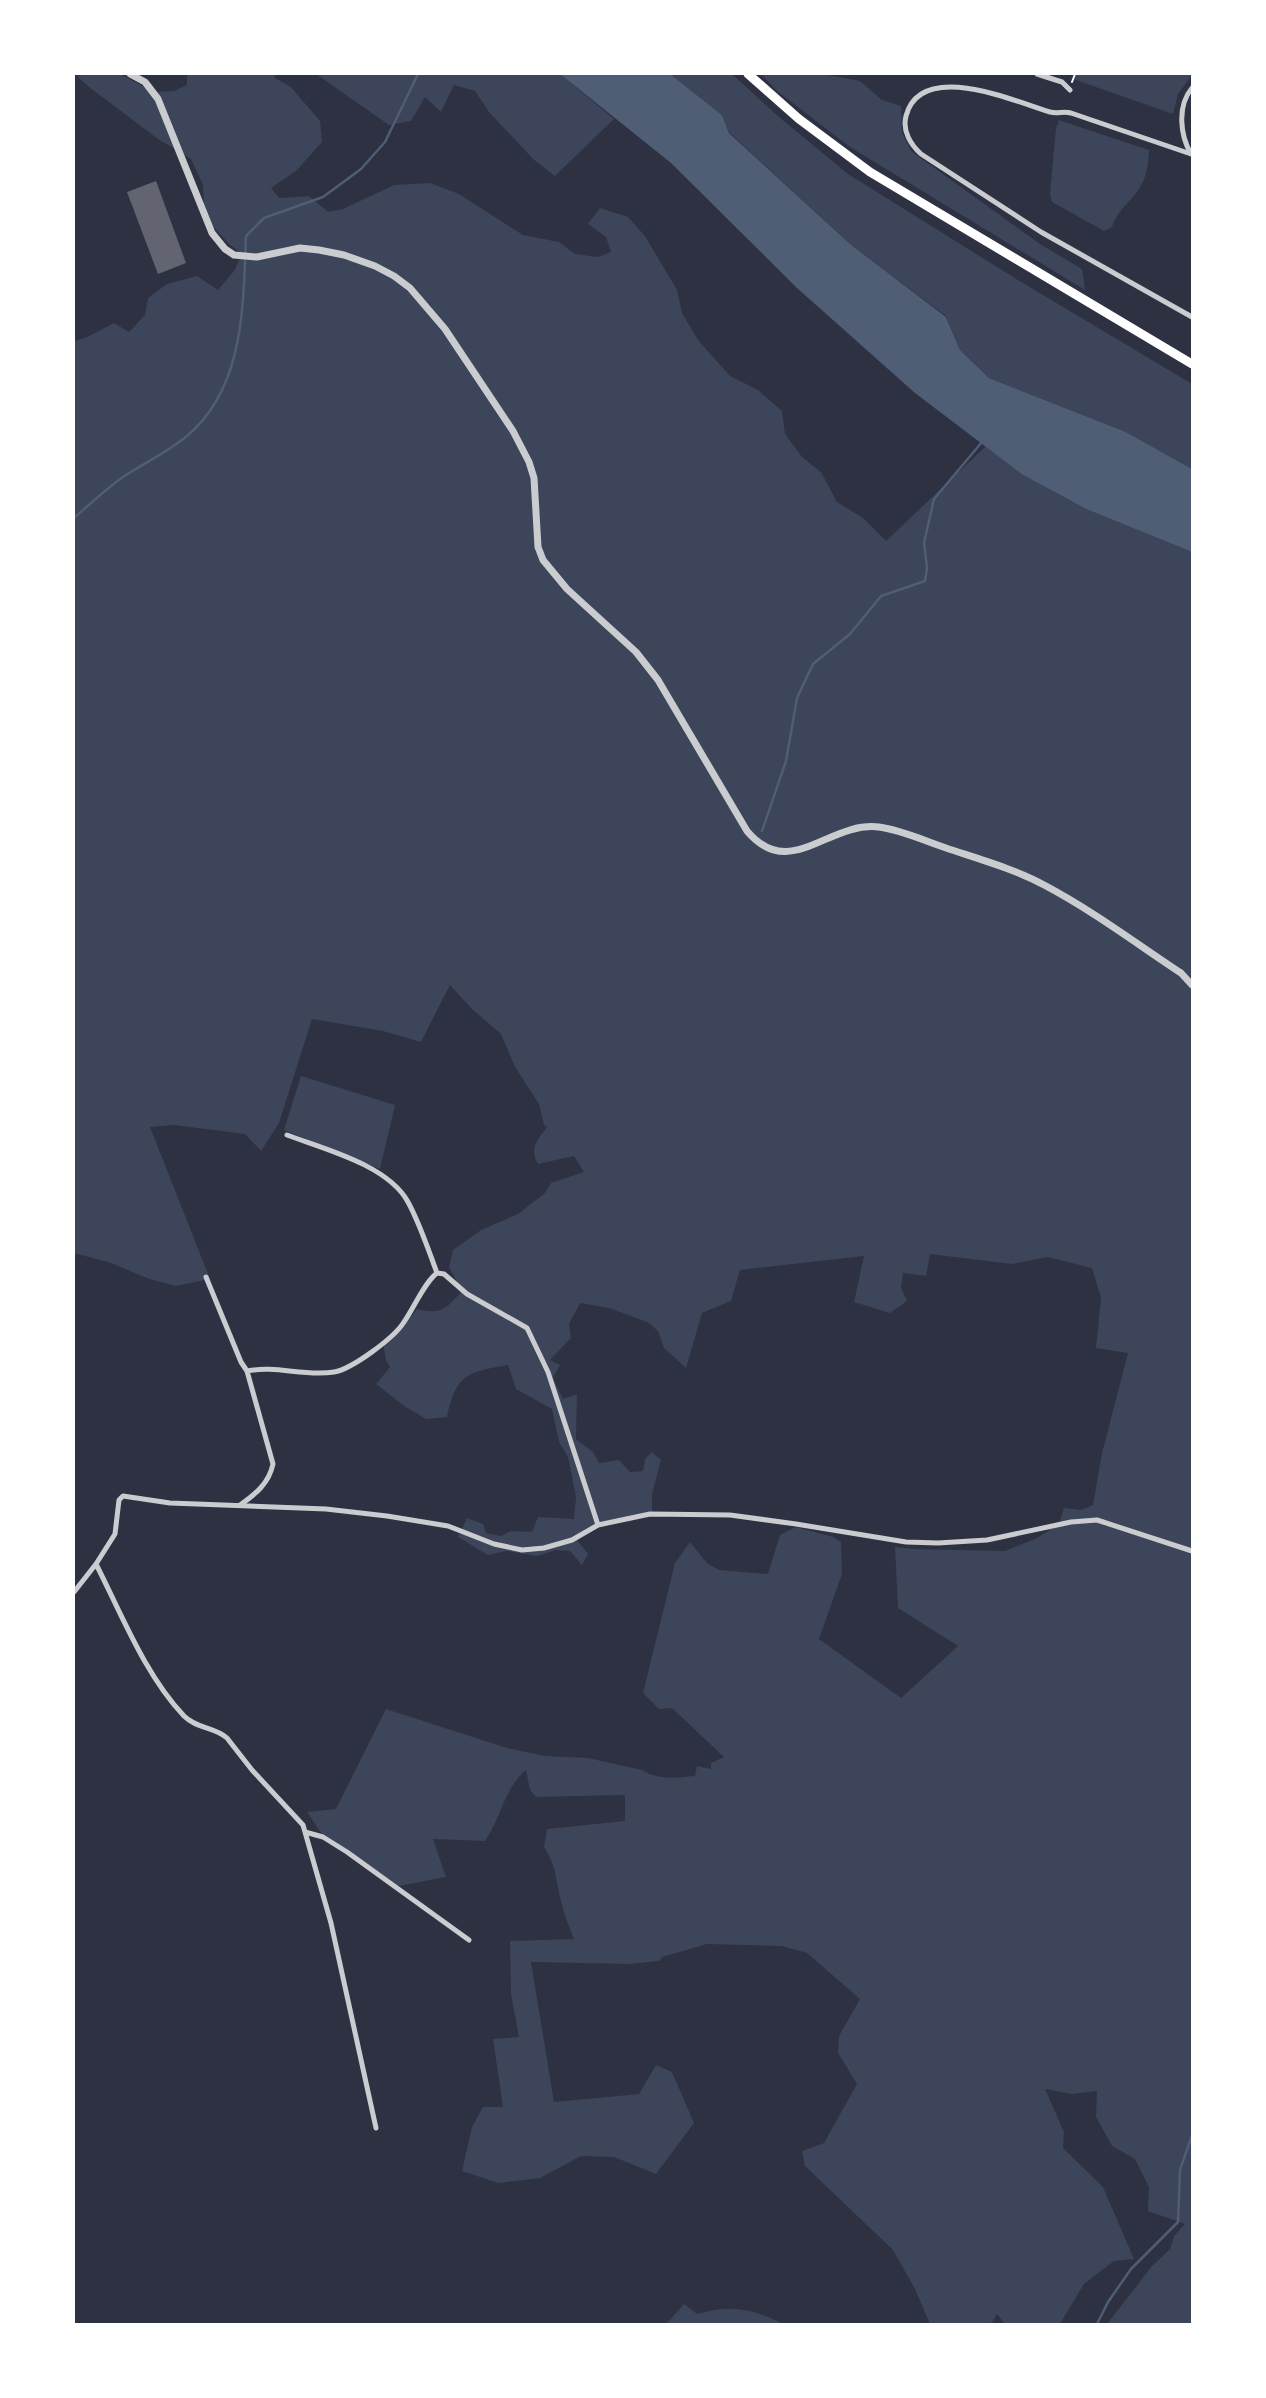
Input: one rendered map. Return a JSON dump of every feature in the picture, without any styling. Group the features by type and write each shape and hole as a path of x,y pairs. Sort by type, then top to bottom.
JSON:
{"highway":[{"path":"748,74 799,119 870,172 1192,364"}],"street":[{"path":"130,74 145,82 158,99 212,233 232,254 257,257 300,248 344,255 394,276 410,288 445,329 513,431 529,462 535,487 538,547 543,560 567,589 636,652 658,680 747,831 764,848 779,853 797,851 852,829 878,827 906,834 1012,871 1046,886 1181,973 1192,985"},
{"path":"1037,74 1062,82 1070,90"},
{"path":"1192,155 1066,112 1053,113 983,90 941,88 920,95 906,114 905,124 911,145 921,154 1041,232 1192,317"},
{"path":"1192,88 1181,116 1184,137 1192,155"},
{"path":"286,1135 377,1171 394,1184 408,1200 437,1273"},
{"path":"247,1371 261,1368 331,1373 345,1369 402,1326 428,1281 437,1273 444,1274 467,1294 527,1328 548,1372 598,1525"},
{"path":"206,1277 247,1371 273,1464 271,1475 262,1487 240,1505"},
{"path":"74,1592 115,1534 118,1500 124,1496 170,1503 326,1509 387,1516 448,1526 494,1544 522,1550 544,1548 572,1540 598,1525 650,1514 730,1515 906,1542 938,1543 987,1540 1071,1522 1097,1520 1192,1551"},
{"path":"96,1564 157,1682 185,1717 200,1728 222,1733 303,1825 331,1923 376,2128"},
{"path":"305,1832 323,1837 347,1852 470,1940"}],"shaded area":[{"path":"80,74 120,74 154,92 174,91 187,85 187,74 275,74 275,78 291,87 320,121 322,142 296,171 271,188 279,198 309,196 328,212 343,209 394,185 430,183 459,194 523,235 559,242 575,254 598,257 611,252 606,237 588,224 600,208 628,217 645,236 677,290 682,313 698,340 730,376 758,390 782,411 785,434 802,457 821,472 837,502 863,518 886,541 986,446 1023,475 1086,509 1192,552 1192,2324 1107,2324 1152,2266 1170,2249 1174,2236 1185,2224 1148,2211 1149,2187 1135,2159 1112,2146 1096,2117 1097,2091 1072,2094 1045,2089 1064,2132 1063,2148 1103,2187 1134,2259 1114,2261 1084,2284 1060,2324 1005,2324 997,2314 991,2324 930,2324 915,2289 893,2250 805,2166 802,2151 824,2143 857,2084 838,2053 839,2036 860,1999 807,1953 782,1946 707,1944 662,1957 659,1961 629,1964 531,1962 554,2102 639,2094 656,2065 672,2072 694,2123 656,2174 614,2157 581,2156 540,2178 498,2183 462,2171 472,2127 483,2107 503,2107 493,2039 519,2037 511,1994 510,1941 574,1939 553,1866 544,1847 547,1829 625,1821 625,1796 536,1797 530,1790 526,1770 513,1786 485,1841 433,1839 446,1877 399,1886 326,1840 307,1812 336,1809 386,1709 507,1748 545,1756 588,1758 667,1778 695,1776 697,1766 711,1769 711,1763 724,1757 672,1708 659,1709 643,1693 675,1563 690,1542 707,1563 719,1570 768,1574 780,1535 796,1527 833,1537 841,1542 842,1574 819,1639 901,1698 958,1646 898,1608 895,1547 1005,1551 1037,1538 1059,1524 1064,1508 1081,1510 1093,1505 1102,1453 1128,1353 1096,1348 1101,1298 1092,1268 1048,1257 1012,1264 930,1254 926,1276 903,1273 901,1287 907,1301 890,1313 854,1302 864,1256 740,1270 731,1301 702,1313 686,1368 664,1348 658,1331 647,1322 609,1308 580,1303 569,1324 571,1338 550,1360 560,1365 553,1378 563,1399 577,1394 576,1439 593,1452 599,1463 619,1460 630,1472 643,1471 645,1459 652,1452 661,1460 652,1494 652,1514 588,1529 577,1540 588,1554 582,1565 570,1551 556,1550 537,1556 506,1551 488,1555 458,1537 467,1518 483,1524 486,1533 501,1536 511,1531 532,1532 538,1517 574,1519 576,1497 568,1457 559,1442 552,1409 516,1389 508,1365 473,1373 460,1383 447,1417 426,1419 376,1384 390,1367 383,1344 402,1329 417,1309 438,1311 462,1291 449,1267 453,1250 481,1230 518,1214 545,1193 551,1183 584,1172 574,1156 538,1164 534,1149 547,1127 544,1125 539,1104 515,1067 501,1034 450,985 421,1042 383,1031 312,1019 279,1123 261,1151 245,1134 174,1125 150,1127 210,1279 176,1286 74,1253 74,341 114,323 129,332 145,315 148,298 167,284 197,276 218,290 234,271 242,254 211,224 204,205 203,185 191,159 158,139 89,87 78,77"},
{"path":"316,74 560,74 614,119 555,176 533,159 489,112 475,91 454,85 441,112 425,97 411,121 389,125"},
{"path":"560,74 670,74 722,115 729,133 850,244 946,317 960,350 989,378 1126,432 1192,469 1192,552 1086,509 1023,475 915,393 797,288 671,163"},
{"path":"670,74 732,74 848,174 1192,384 1192,469 1126,432 989,378 960,350 946,316 850,244 729,132 722,115"},
{"path":"761,74 823,74 860,81 882,100 901,106 902,133 911,151 1040,244 1082,269 1085,290 850,147 777,91"},
{"path":"1075,74 1192,75 1178,94 1173,114 1073,79"},
{"path":"1059,120 1149,150 1147,171 1142,184 1117,215 1112,227 1104,231 1052,202 1050,195"},
{"path":"301,1076 395,1105 380,1169 284,1130"},
{"path":"684,2304 697,2314 721,2309 742,2310 784,2324 666,2324"}],"building":[{"path":"156,181 186,263 158,274 127,192"}],"waterway":[{"path":"74,518 123,477 180,442 206,416 220,394 237,344 244,289 246,236 264,218 323,197 361,169 385,142 418,74"},
{"path":"762,831 786,761 797,698 813,664 850,634 881,596 925,581 927,568 924,543 934,499 982,442"},
{"path":"1097,2324 1108,2302 1131,2269 1178,2222 1180,2170 1192,2135"}]}
